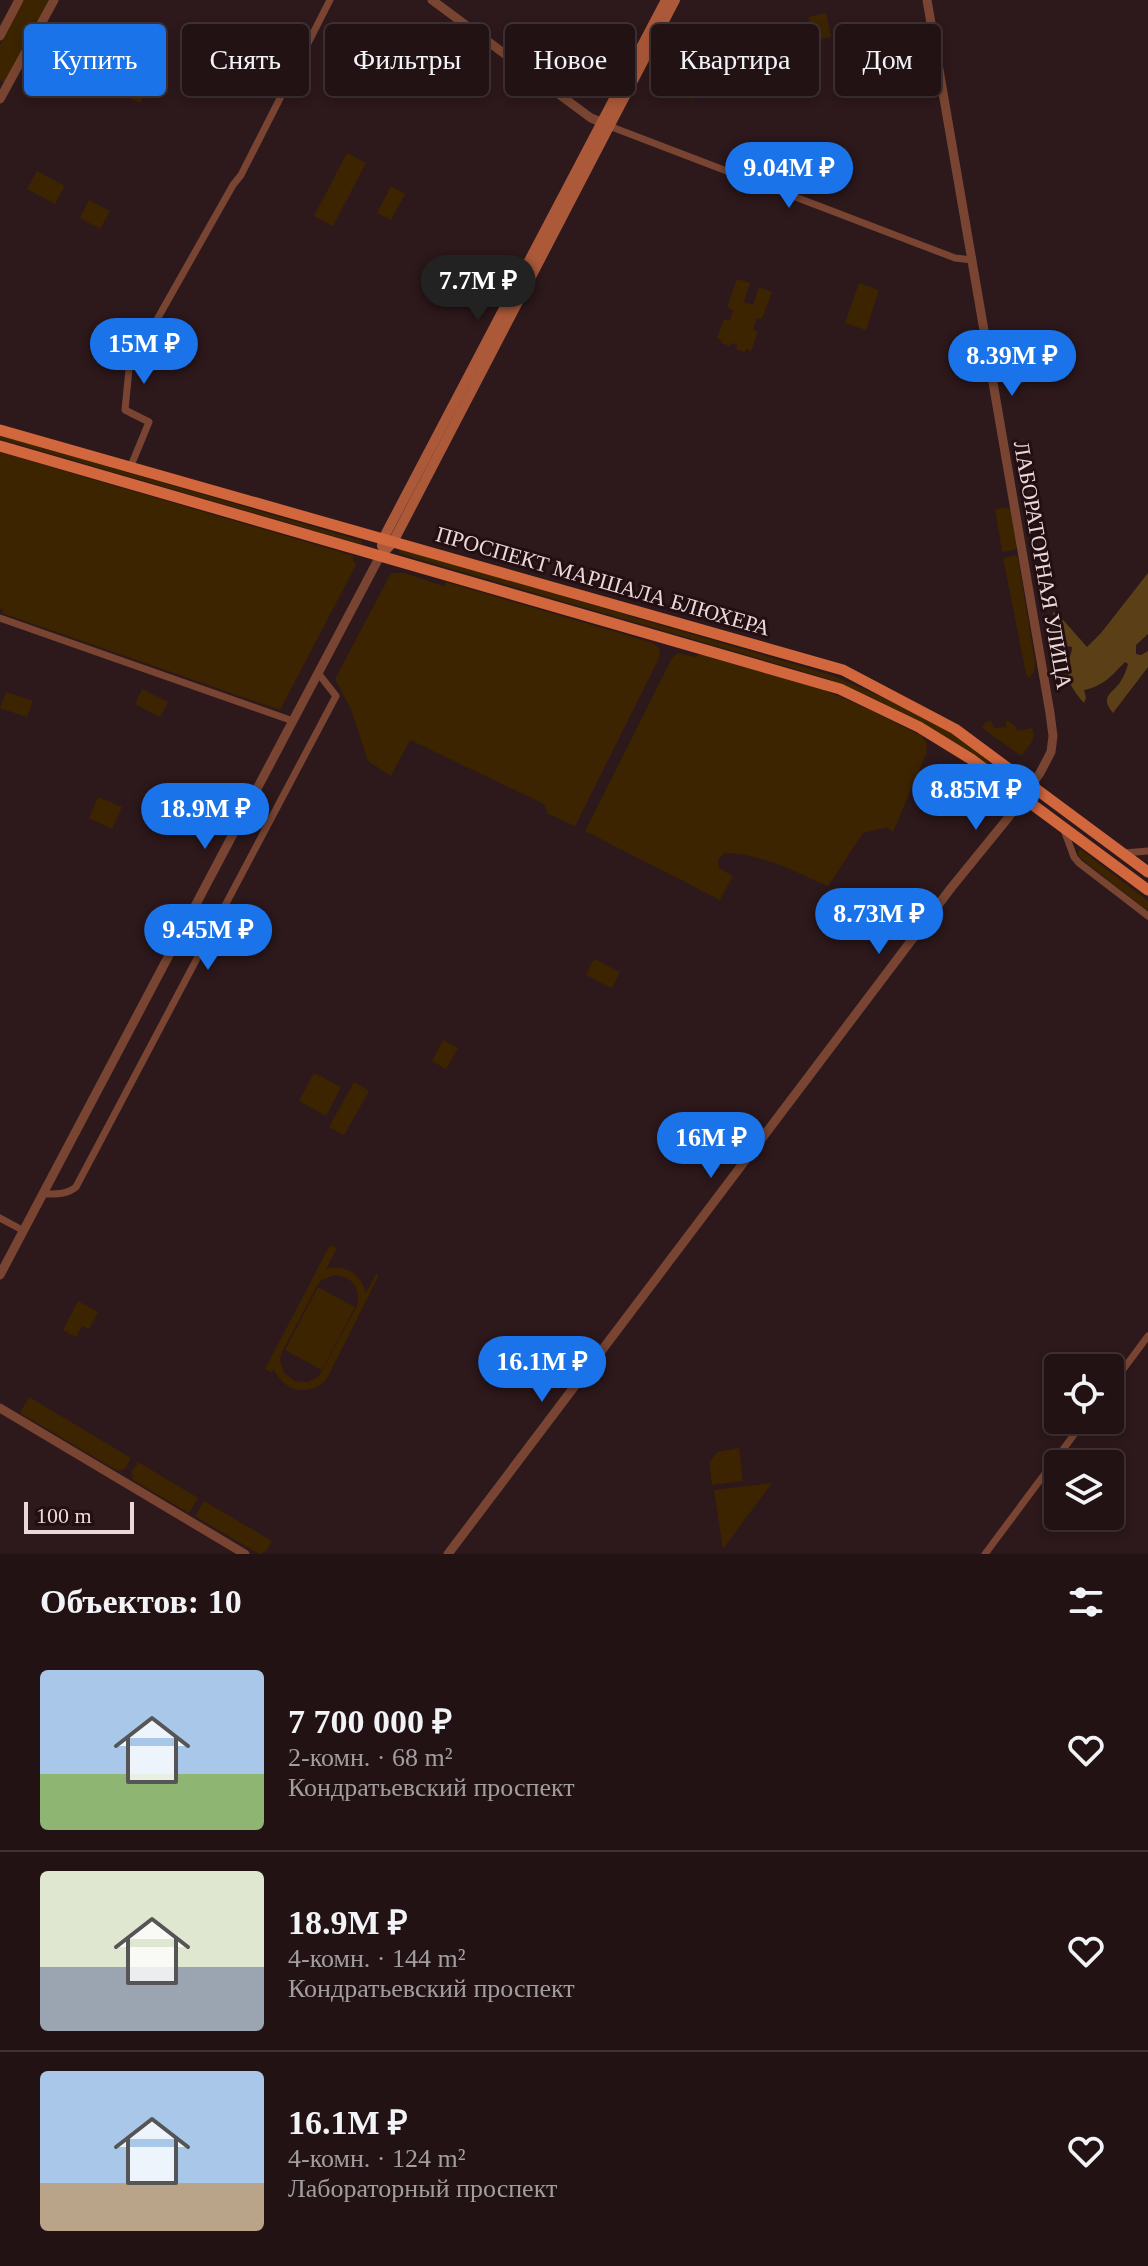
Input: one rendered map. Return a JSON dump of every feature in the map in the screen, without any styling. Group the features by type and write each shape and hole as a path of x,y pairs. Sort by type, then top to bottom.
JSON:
{"main road":[{"path":"606,125 666,0"},
{"path":"380,556 675,0"},
{"name":"ПРОСПЕКТ МАРШАЛА БЛЮХЕРА","path":"0,430 843,670 955,729 1148,872"},
{"name":"ПРОСПЕКТ МАРШАЛА БЛЮХЕРА","path":"0,446 840,689 928,733 971,759 1148,890"}],"street":[{"path":"0,36 19,0"},
{"path":"1,95 54,0"},
{"path":"130,468 149,422 125,410 129,369 241,175 330,0"},
{"path":"432,0 591,118 955,258 972,260"},
{"name":"ЛАБОРАТОРНАЯ УЛИЦА","path":"448,1554 939,904 1023,798 1051,752 1052,725 927,0"},
{"path":"0,1275 380,556"},
{"path":"0,618 293,721"},
{"path":"43,1194 70,1192 76,1187 336,696 318,673"},
{"path":"1064,828 1079,863 1148,916"},
{"path":"1124,853 1148,851"},
{"path":"0,1218 24,1231"},
{"path":"1124,1368 1148,1336"},
{"path":"0,1408 245,1554"},
{"path":"985,1554 1075,1434"}],"shaded area":[{"path":"24,0 49,0 36,24 24,24 24,46 4,83 0,80 0,45"},
{"path":"826,13 831,37 819,40 819,24 810,24 808,17"},
{"path":"126,96 144,96 140,103"},
{"path":"347,153 366,163 333,226 314,216"},
{"path":"37,171 65,186 55,204 27,189"},
{"path":"391,186 405,194 391,220 377,213"},
{"path":"89,200 110,211 100,229 80,218"},
{"path":"737,279 750,283 744,302 753,305 759,287 772,292 762,319 757,318 753,329 758,332 751,351 746,349 745,352 736,349 737,345 732,343 730,346 721,343 722,340 717,338 724,319 730,321 733,310 727,307"},
{"path":"859,283 879,290 866,330 845,323"},
{"path":"0,435 362,541 361,544 0,439"},
{"path":"0,452 354,556 356,565 280,710 2,613"},
{"path":"995,509 1012,509 1018,546 1002,552"},
{"path":"401,549 831,675 905,707 954,734 1022,784 1019,786 903,714 829,679 398,553"},
{"path":"1015,555 1018,558 1035,663 1034,672 1029,678 1003,558"},
{"path":"391,573 404,573 444,586 446,582 653,643 659,648 658,660 575,826 548,814 544,804 410,740 391,776 368,761 351,709 335,679"},
{"path":"1148,573 1148,634 1136,645 1136,654 1148,651 1148,667 1113,713 1107,700 1124,675 1128,664 1125,662 1102,683 1084,690 1084,703 1068,677 1067,666 1072,647 1060,645 1051,636 1053,612 1087,647"},
{"path":"678,653 695,657 699,654 815,686 922,736 927,744 926,754 893,832 887,827 863,833 828,886 764,860 724,853 718,860 719,868 733,876 720,900 585,831 672,658"},
{"path":"142,689 168,702 160,717 135,704"},
{"path":"6,692 33,701 27,717 0,708"},
{"path":"1006,720 1017,731 1032,728 1033,740 1021,756 982,728 991,721 994,728 1006,727"},
{"path":"98,797 122,807 112,829 89,818"},
{"path":"1080,849 1148,901 1148,911 1081,859 1077,853"},
{"path":"594,959 620,972 612,988 586,975"},
{"path":"443,1040 458,1048 446,1069 432,1061"},
{"path":"314,1073 341,1087 326,1116 299,1101"},
{"path":"354,1082 369,1091 344,1135 329,1127"},
{"path":"330,1245 337,1248 326,1269 340,1268 352,1272 366,1293 376,1274 379,1275 326,1380 312,1389 297,1390 284,1383 274,1369 271,1372 265,1369","holes":["341,1276 354,1284 358,1294 357,1306 319,1376 308,1382 295,1381 284,1373 281,1354 321,1280"]},
{"path":"318,1287 355,1307 322,1370 285,1350"},
{"path":"78,1301 98,1312 89,1329 82,1326 76,1337 63,1330"},
{"path":"29,1397 131,1458 125,1469 118,1471 20,1413"},
{"path":"739,1448 743,1481 712,1485 709,1463 717,1452"},
{"path":"138,1462 198,1498 189,1513 133,1480 132,1472"},
{"path":"772,1483 723,1549 714,1490"},
{"path":"204,1501 272,1541 266,1551 259,1554 195,1516"}]}
